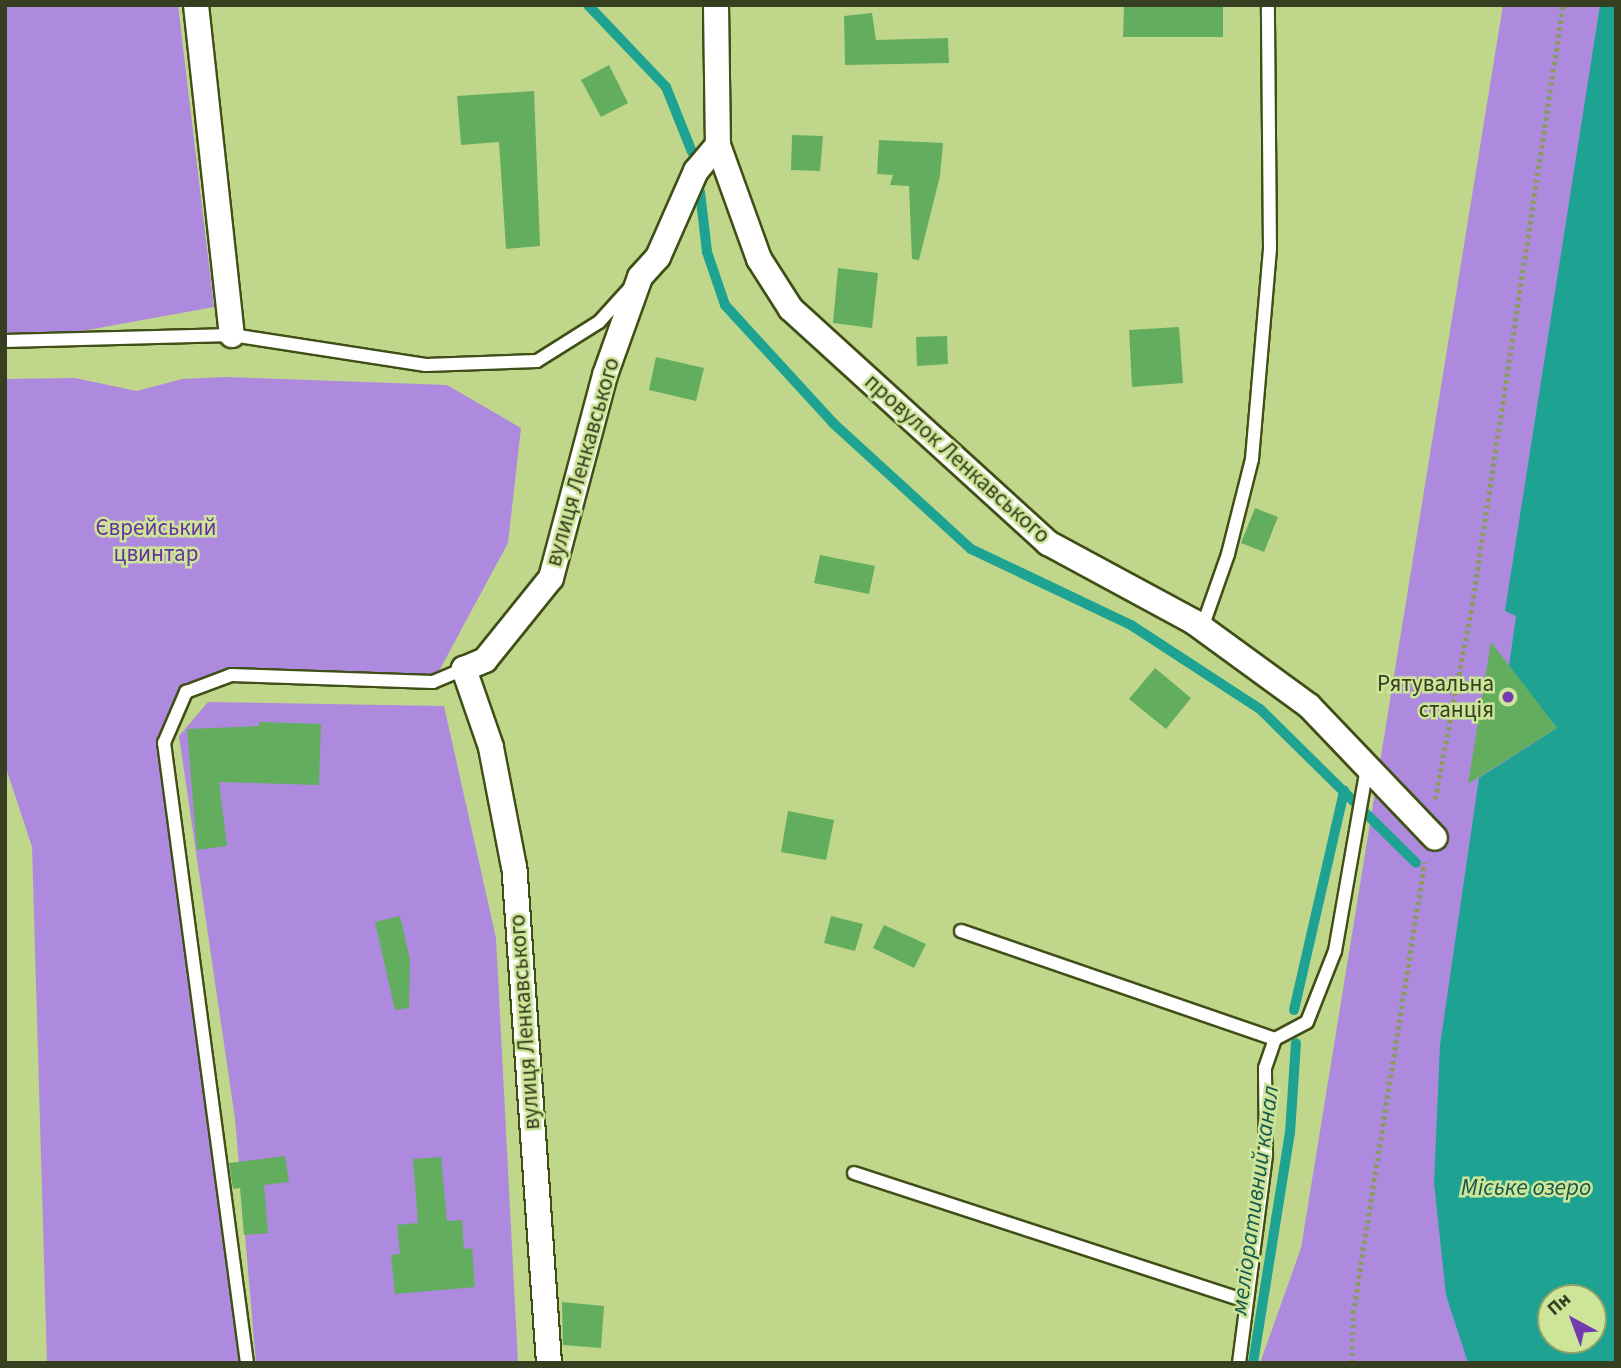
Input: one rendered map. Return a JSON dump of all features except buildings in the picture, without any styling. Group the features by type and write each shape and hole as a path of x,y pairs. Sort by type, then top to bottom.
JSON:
{"street":[{"path":"196,5 232,335"},
{"path":"716,5 718,145"},
{"name":"вулиця Ленкавського","path":"549,1363 514,867 491,747 464,669 485,660 551,578 605,375 640,277 658,257 696,171 718,145"},
{"name":"провулок Ленкавського","path":"718,145 759,259 791,309 1048,543 1202,628 1309,706 1368,763 1432,834"}],"lane":[{"path":"1202,628 1228,554 1252,459 1270,248 1268,5"},
{"path":"5,341 232,335 426,365 537,361 599,322 640,277"},
{"path":"247,1363 164,743 186,691 231,675 433,682 464,669"},
{"path":"1239,1363 1266,1154 1265,1068 1275,1038 1307,1022 1335,951 1368,763"},
{"path":"961,931 1275,1038"},
{"path":"854,1173 1245,1301"}],"path":[{"path":"1352,1363 1353,1313 1472,605 1563,5"}],"green space":[{"path":"5,5 178,5 214,307 5,345"},
{"path":"1503,5 1616,5 1616,1363 1260,1363 1301,1248"},
{"name":"Єврейський цвинтар","path":"226,377 447,385 521,428 508,543 433,682 231,675 186,692 164,743 247,1363 47,1363 32,847 5,765 5,379 75,378 137,391 182,379"},
{"path":"208,702 444,706 496,938 518,1363 256,1363 235,1119 179,736"}],"water":[{"name":"Міське озеро","path":"1600,5 1616,5 1616,1363 1468,1363 1446,1295 1434,1183 1440,1045 1479,778 1557,728 1509,666 1516,616 1505,611"}],"waterway":[{"path":"588,5 666,87 692,152"},
{"path":"700,192 707,252 725,305 833,423 971,549 1131,625 1260,709 1416,863"},
{"path":"1294,1010 1344,791"},
{"name":"меліоративний канал","path":"1253,1363 1290,1133 1296,1043"}],"place":[{"name":"Рятувальна станція","path":"1508,697"}]}
